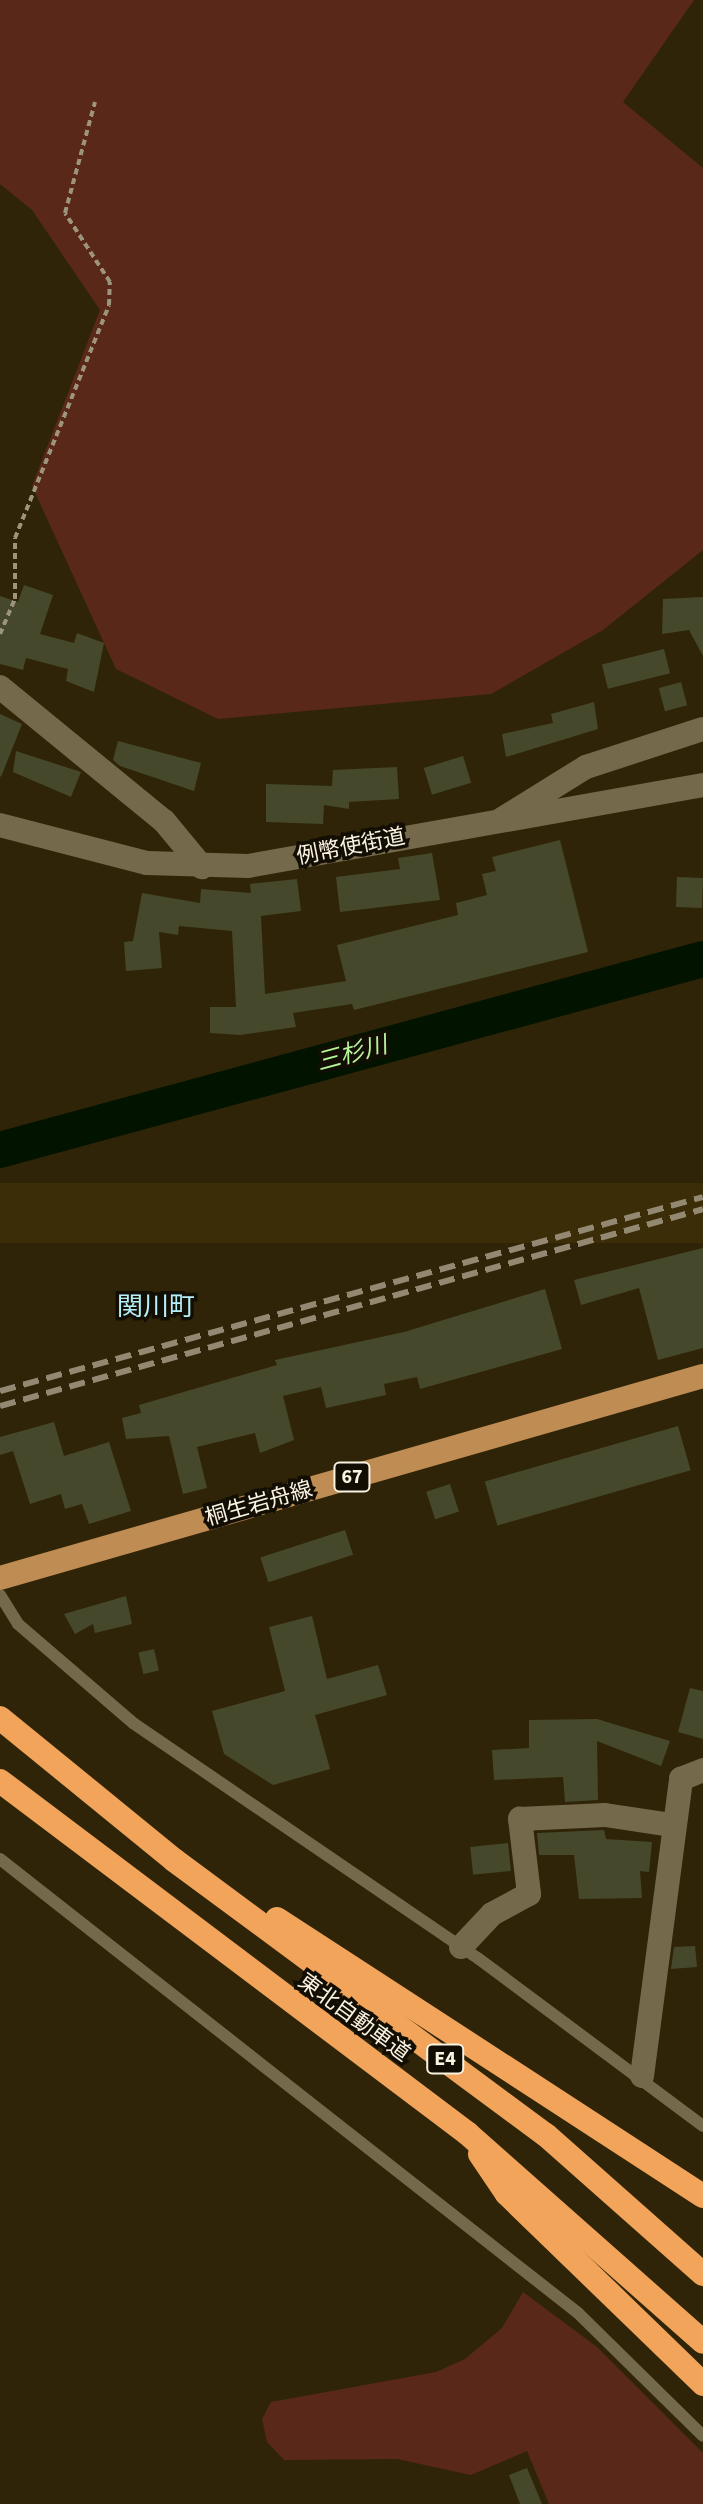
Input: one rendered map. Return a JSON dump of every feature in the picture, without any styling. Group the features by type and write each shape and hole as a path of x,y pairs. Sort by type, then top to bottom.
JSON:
{"highway":[{"name":"東北自動車道","path":"0,1718 174,1860 546,2135 703,2274"},
{"name":"東北自動車道","path":"0,1781 467,2133 703,2342"},
{"path":"174,1860 327,1948 703,2196"},
{"path":"467,2133 507,2194 703,2384"}],"main road":[{"name":"桐生岩舟線","path":"0,1578 703,1376"}],"street":[{"path":"0,687 164,821 202,867"},
{"path":"502,819 586,767 703,729"},
{"name":"例幣使街道","path":"0,825 147,863 248,866 703,785"},
{"path":"642,2076 672,1825 681,1779 703,1770"},
{"path":"461,1947 492,1914 529,1894 520,1819 605,1815 672,1825"}],"lane":[{"path":"0,1595 18,1624 133,1723 461,1947 642,2076 703,2126"},
{"path":"0,1859 578,2313 703,2436"},
{"path":"578,2313 589,2302"}],"path":[{"path":"0,634 15,599 15,538 109,305 110,282 65,213 95,102"}],"shaded area":[{"path":"0,0 694,0 623,102 703,168 703,550 603,630 491,694 218,719 116,669 32,486 100,310 32,210 0,184"},
{"path":"0,1183 703,1183 703,1243 0,1243"},
{"path":"523,2292 597,2347 703,2453 703,2504 549,2504 527,2451 471,2475 397,2459 284,2460 267,2442 262,2419 271,2402 436,2372 465,2359 502,2328"}],"building":[{"path":"24,585 53,595 40,634 74,643 77,633 104,643 94,692 66,681 68,669 26,658 23,670 0,664 0,596 18,602"},
{"path":"703,597 703,656 689,630 662,634 663,599"},
{"path":"664,649 670,673 608,689 602,664"},
{"path":"681,682 687,705 665,711 659,688"},
{"path":"594,702 598,729 506,757 502,734 553,723 551,714"},
{"path":"0,714 22,724 1,777 0,776"},
{"path":"118,741 201,763 194,791 120,766 113,760"},
{"path":"16,751 81,772 71,797 13,772"},
{"path":"463,756 471,783 432,795 424,768"},
{"path":"397,767 399,799 349,802 349,809 324,805 323,824 266,822 266,784 332,786 333,770"},
{"path":"560,840 588,952 354,1010 352,1004 293,1013 296,1027 240,1035 210,1033 210,1007 236,1007 232,931 179,926 178,935 159,932 162,968 126,971 124,942 133,941 142,893 200,903 201,889 251,893 250,884 297,879 301,911 261,916 265,994 346,981 337,945 458,915 456,903 487,895 482,874 496,871 492,857"},
{"path":"432,853 440,900 340,912 336,877 400,869 398,858"},
{"path":"677,877 703,878 702,908 676,907"},
{"path":"703,1248 703,1348 658,1360 639,1288 581,1305 574,1280"},
{"path":"545,1289 562,1349 420,1389 417,1377 384,1384 386,1395 326,1408 321,1387 283,1396 294,1440 260,1453 255,1433 197,1447 207,1488 183,1494 169,1436 126,1439 122,1418 141,1413 139,1405 277,1365 275,1360 404,1332"},
{"path":"54,1422 64,1456 109,1442 131,1511 89,1524 82,1504 65,1509 61,1494 30,1504 13,1451 0,1455 0,1437"},
{"path":"678,1426 691,1470 497,1526 485,1481"},
{"path":"450,1484 459,1512 435,1519 426,1492"},
{"path":"345,1530 353,1555 268,1582 260,1558"},
{"path":"126,1596 132,1624 95,1633 93,1624 75,1634 64,1614"},
{"path":"312,1616 327,1679 378,1665 387,1695 315,1715 330,1769 273,1785 224,1754 212,1711 285,1691 269,1627"},
{"path":"154,1649 159,1670 143,1674 138,1653"},
{"path":"690,1688 703,1691 703,1739 678,1732"},
{"path":"597,1719 670,1741 661,1766 597,1741 598,1800 565,1802 563,1777 494,1780 492,1750 529,1748 529,1720"},
{"path":"604,1830 606,1839 652,1842 649,1872 640,1871 642,1898 579,1899 574,1855 539,1855 537,1833"},
{"path":"508,1843 511,1871 473,1875 470,1847"},
{"path":"695,1946 697,1967 671,1969 674,1947"},
{"path":"527,2468 542,2504 520,2504 509,2475"}],"waterway":[{"name":"三杉川","path":"0,1150 703,959"}],"railway":[{"path":"0,1391 703,1197"},
{"path":"0,1406 703,1209"}],"district":[{"name":"関川町","path":"156,1307"}]}
